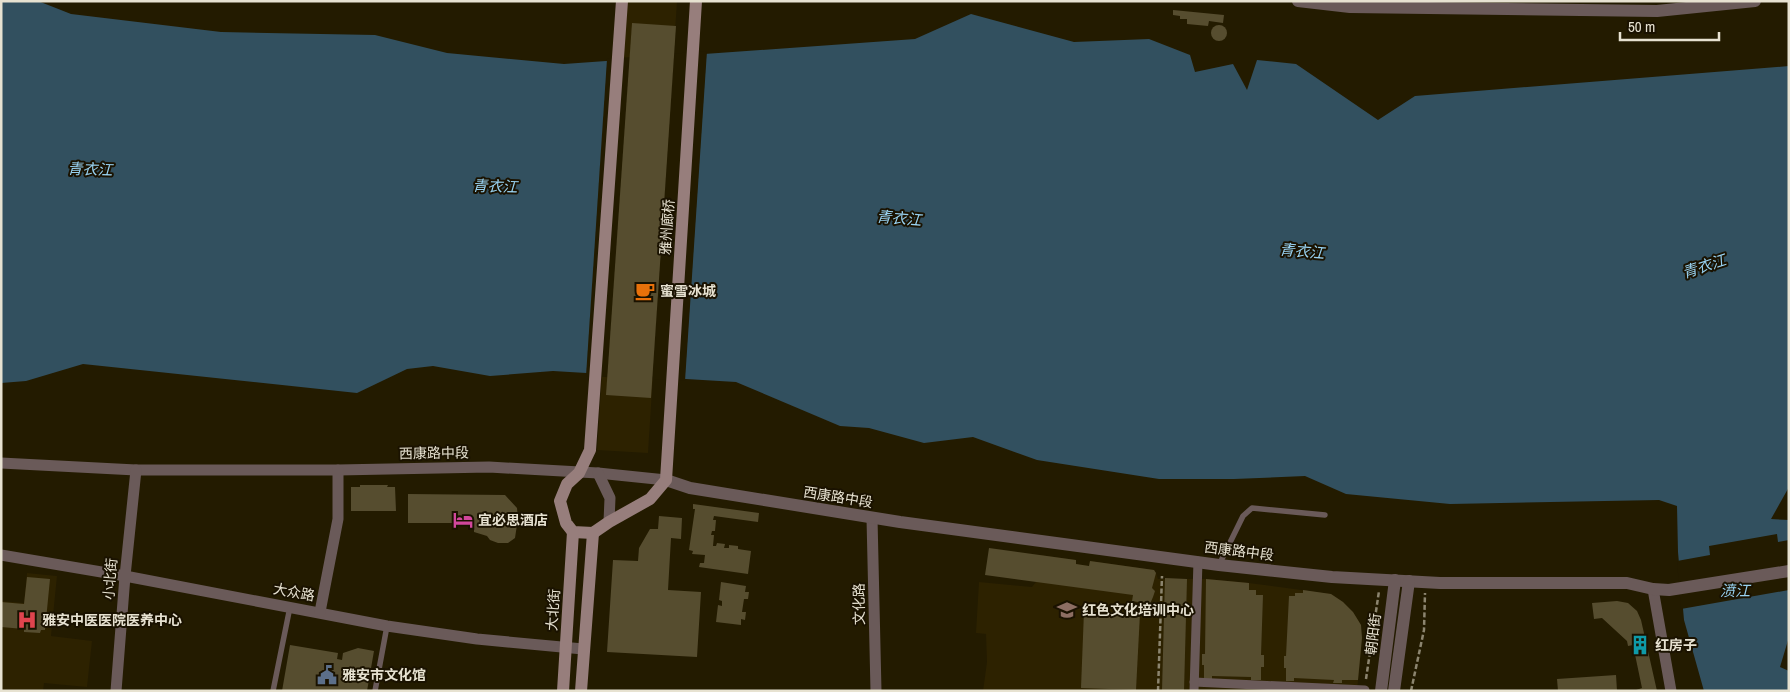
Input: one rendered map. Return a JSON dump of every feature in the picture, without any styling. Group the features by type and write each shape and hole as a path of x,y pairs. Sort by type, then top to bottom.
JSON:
{"main road":[{"path":"622,1 590,450 579,473 567,484 560,501 566,523 573,532 594,533 609,522 650,499 666,480"},
{"name":"雅州廊桥","path":"666,480 696,1"},
{"name":"大北街","path":"563,691 573,532"},
{"path":"581,691 594,533"}],"street":[{"path":"1298,1 1350,4 1544,5 1657,11 1755,1"},
{"name":"西康路中段","path":"1,463 136,470 338,470 489,467 598,473 666,480 690,488 872,518 1219,565 1332,577 1440,583 1627,583 1653,589 1669,590 1789,571"},
{"name":"小北街","path":"116,691 136,470"},
{"path":"320,612 338,518 338,470"},
{"path":"598,473 610,498 609,522"},
{"name":"文化路","path":"872,518 876,691"},
{"name":"大众路","path":"1,555 125,576 387,626 477,639 583,649"},
{"path":"1198,561 1194,687 1365,690"},
{"name":"朝阳街","path":"1381,691 1395,580"},
{"name":"朝阳街","path":"1394,691 1409,581"},
{"path":"1653,589 1671,691"}],"lane":[{"path":"1219,565 1243,516 1252,508 1325,515"},
{"path":"273,691 290,607"},
{"path":"375,691 387,626"}],"path":[{"path":"1158,691 1162,576"},
{"path":"1365,690 1380,587"},
{"path":"1412,691 1424,630 1425,592"}],"shaded area":[{"path":"626,1 677,1 648,453 597,450"},
{"path":"1040,555 1076,560 1076,564 1089,566 1090,561 1154,570 1158,579 1206,579 1331,594 1353,612 1361,625 1361,650 1357,691 983,691 987,662 986,634 976,633 979,582 1032,587 1036,582"},
{"name":"雅安中医医院医养中心","path":"27,573 57,576 51,636 92,641 87,687 44,683 43,691 1,691 1,601 24,603"}],"water":[{"path":"1,1 38,1 71,14 221,32 375,35 447,53 564,64 915,39 971,14 1074,42 1149,39 1190,55 1195,72 1233,64 1247,90 1257,60 1296,64 1378,120 1415,96 1789,66 1789,487 1771,519 1789,520 1789,637 1780,667 1789,671 1789,691 1704,691 1684,620 1678,552 1677,506 1659,500 1450,504 1346,494 1305,476 1234,479 1159,479 1037,460 973,437 924,443 869,428 840,426 736,382 553,371 490,376 433,366 407,369 357,393 83,364 26,381 1,383"}],"pier":[{"path":"707,51 685,381 586,376 607,59"},
{"path":"1777,534 1778,542 1789,540 1789,590 1681,609 1677,561 1710,555 1709,546"}],"building":[{"path":"1173,10 1224,15 1223,23 1209,21 1208,26 1187,24 1187,19 1180,19 1180,16 1173,15"},
{"path":"632,23 676,26 651,398 606,395"},
{"path":"1216,25 1222,25 1227,30 1225,39 1216,41 1211,36 1211,30"},
{"path":"360,485 388,485 387,487 395,487 396,511 351,511 351,487 360,487"},
{"name":"宜必思酒店","path":"408,494 505,495 517,508 518,518 515,538 508,543 498,543 490,540 487,536 474,532 474,523 408,523"},
{"path":"693,504 759,513 758,522 714,516 713,520 716,520 715,531 712,531 711,535 714,535 713,546 716,546 717,543 725,544 724,548 729,548 729,545 738,546 738,549 751,551 748,574 699,567 700,563 704,563 705,555 692,554 693,551 689,550 695,509 693,509"},
{"path":"659,516 682,518 681,539 671,538 668,590 701,592 697,657 607,652 613,560 638,561 639,548 650,529 658,529"},
{"path":"989,548 1076,560 1076,564 1089,566 1090,561 1154,570 1156,573 1152,588 1155,591 1150,604 1132,601 1133,595 985,575"},
{"path":"27,577 50,579 45,630 41,630 40,633 24,632 24,629 1,627 1,602 24,604"},
{"path":"1165,578 1187,579 1184,691 1162,691"},
{"path":"1206,579 1249,583 1249,590 1256,590 1256,595 1263,595 1261,655 1264,655 1264,667 1261,667 1261,680 1251,680 1251,677 1212,676 1212,679 1204,679 1202,654 1205,654"},
{"path":"721,582 746,586 745,592 749,592 748,599 744,599 742,612 746,612 745,620 741,619 741,625 716,622 718,605 722,606 722,601 719,600"},
{"path":"1303,590 1331,594 1353,612 1361,625 1362,638 1358,680 1342,680 1342,683 1333,683 1334,680 1294,678 1294,681 1286,681 1284,656 1286,656 1289,596 1295,596 1295,593 1303,593"},
{"name":"红房子","path":"1617,601 1628,603 1637,611 1641,620 1657,691 1633,691 1642,688 1633,645 1628,646 1627,641 1602,618 1594,619 1592,603"},
{"path":"1084,611 1140,613 1136,690 1081,688"},
{"name":"雅安市文化馆","path":"290,645 338,653 337,659 342,660 343,653 358,648 374,651 367,691 282,691"},
{"path":"1616,675 1617,691 1558,691 1557,679"}],"place":[{"name":"蜜雪冰城","path":"645,291"},
{"name":"宜必思酒店","path":"463,520"},
{"name":"红色文化培训中心","path":"1067,610"},
{"name":"雅安中医医院医养中心","path":"27,620"},
{"name":"红房子","path":"1640,645"},
{"name":"雅安市文化馆","path":"327,675"}],"water label":[{"name":"青衣江","path":"90,169"},
{"name":"青衣江","path":"495,186"},
{"name":"青衣江","path":"899,218"},
{"name":"青衣江","path":"1302,251"},
{"name":"青衣江","path":"1704,266"},
{"name":"𣸣江","path":"1735,590"}]}
